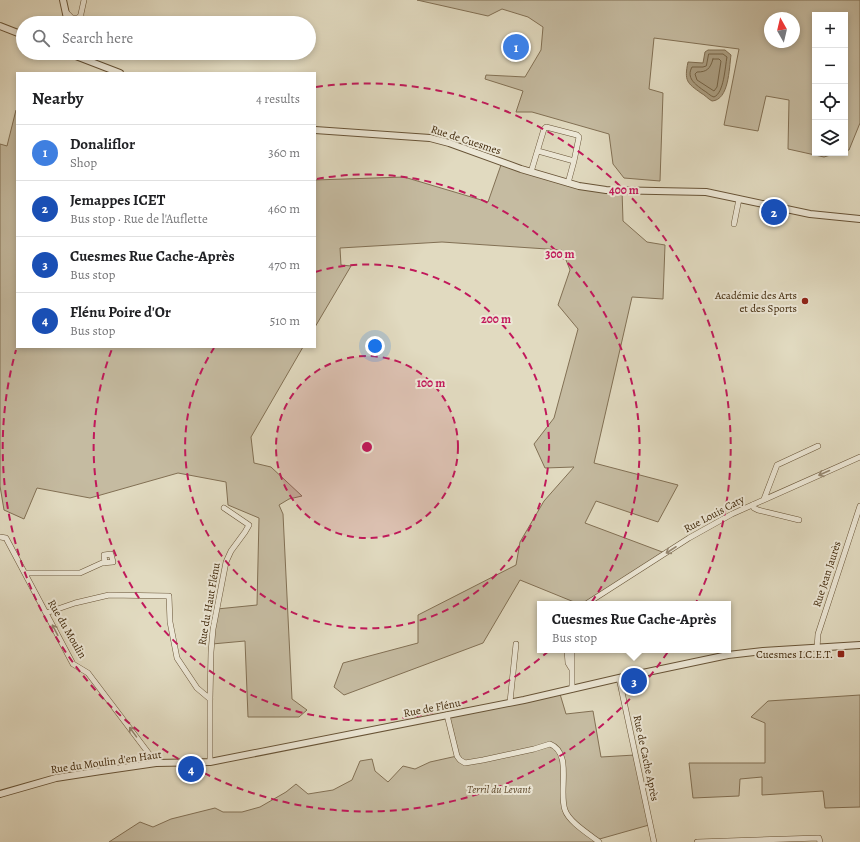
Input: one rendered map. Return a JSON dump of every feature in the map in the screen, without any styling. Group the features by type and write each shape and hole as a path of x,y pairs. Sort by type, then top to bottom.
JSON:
{"street":[{"path":"62,0 66,16"},
{"path":"81,15 84,0"},
{"path":"65,11 70,16"},
{"path":"0,26 16,32"},
{"path":"88,60 118,72"},
{"path":"531,172 544,129 546,127 563,131 579,137 568,182"},
{"name":"Rue de Cuesmes","path":"316,130 430,138 449,143 531,172 579,186 606,190 706,192 810,214 860,219"},
{"path":"538,151 574,160"},
{"path":"734,224 739,199"},
{"path":"764,499 777,465 818,446"},
{"name":"Rue Louis Caty","path":"591,601 689,538 732,514 860,457"},
{"path":"752,505 758,510 799,520"},
{"name":"Rue Jean Jaurès","path":"817,648 818,634 860,506"},
{"name":"Rue du Haut Flénu","path":"210,762 211,652 213,629 226,562 231,551 249,525 224,508"},
{"name":"Rue du Moulin","path":"0,537 6,538 73,664 88,673 156,763"},
{"path":"25,574 80,573 105,563"},
{"path":"46,614 75,603 109,595 169,596 170,622 177,658 197,688 210,698"},
{"path":"510,702 516,644"},
{"name":"Rue de Flénu","path":"357,733 728,655 763,651 860,645"},
{"path":"567,653 568,663 572,668"},
{"path":"572,653 572,689"},
{"name":"Rue de Cache Après","path":"619,678 654,842"},
{"path":"447,715 457,756 460,760 466,763 534,749 550,744 555,746 560,753 563,766 563,794 565,811 573,822 599,842"},
{"name":"Rue du Moulin d'en Haut","path":"0,794 56,778 156,763 210,762 357,733"},
{"path":"698,842 819,838 820,842"}],"green space":[{"path":"417,0 860,0 860,123 848,150 848,12 812,12 812,154 788,149 789,100 766,96 758,131 724,125 739,49 654,38 649,89 663,93 660,181 624,178 613,164 609,134 532,112 516,112 523,91 485,79 486,75 525,77 541,50 543,27 528,17 502,9 488,16"},
{"path":"16,110 16,348 302,348 251,437 254,463 271,467 302,496 289,499 279,505 283,514 292,699 307,710 299,717 248,717 245,641 212,644 217,609 257,605 259,518 228,505 226,482 178,473 90,498 37,488 24,519 4,510 0,486 0,144 7,146"},
{"path":"502,162 579,186 622,190 623,221 647,242 665,245 663,299 632,297 594,463 678,485 658,522 596,501 585,523 665,553 591,601 572,601 520,580 483,643 344,695 334,687 343,663 418,643 418,615 516,565 520,542 544,501 574,467 545,468 534,444 554,418 578,329 558,305 570,270 562,250 442,242 340,248 341,265 351,266 316,325 316,180 404,177 488,202"},
{"name":"Terril du Levant","path":"560,694 566,714 593,711 601,757 635,755 649,825 596,840 599,842 109,842 140,822 153,827 171,819 215,808 223,812 242,812 260,807 286,792 296,784 308,794 333,790 352,780 360,761 372,759 375,771 388,782 403,766 415,769 430,762 457,756 447,715"},
{"path":"860,695 860,807 825,808 823,791 762,795 762,777 740,779 739,796 693,798 689,763 765,763 765,723 751,717 768,701"}],"water":[{"path":"708,50 725,50 731,55 729,75 725,90 718,99 712,101 692,87 688,81 686,73 688,62 703,63 705,52"}],"place":[{"name":"Donaliflor","path":"516,47"},
{"name":"Jemappes ICET","path":"774,212"},
{"name":"Académie des Arts et des Sports","path":"805,301"},
{"name":"Cuesmes I.C.E.T.","path":"841,654"},
{"name":"Cuesmes Rue Cache-Après","path":"634,681"},
{"name":"Flénu Poire d'Or","path":"191,769"}]}
